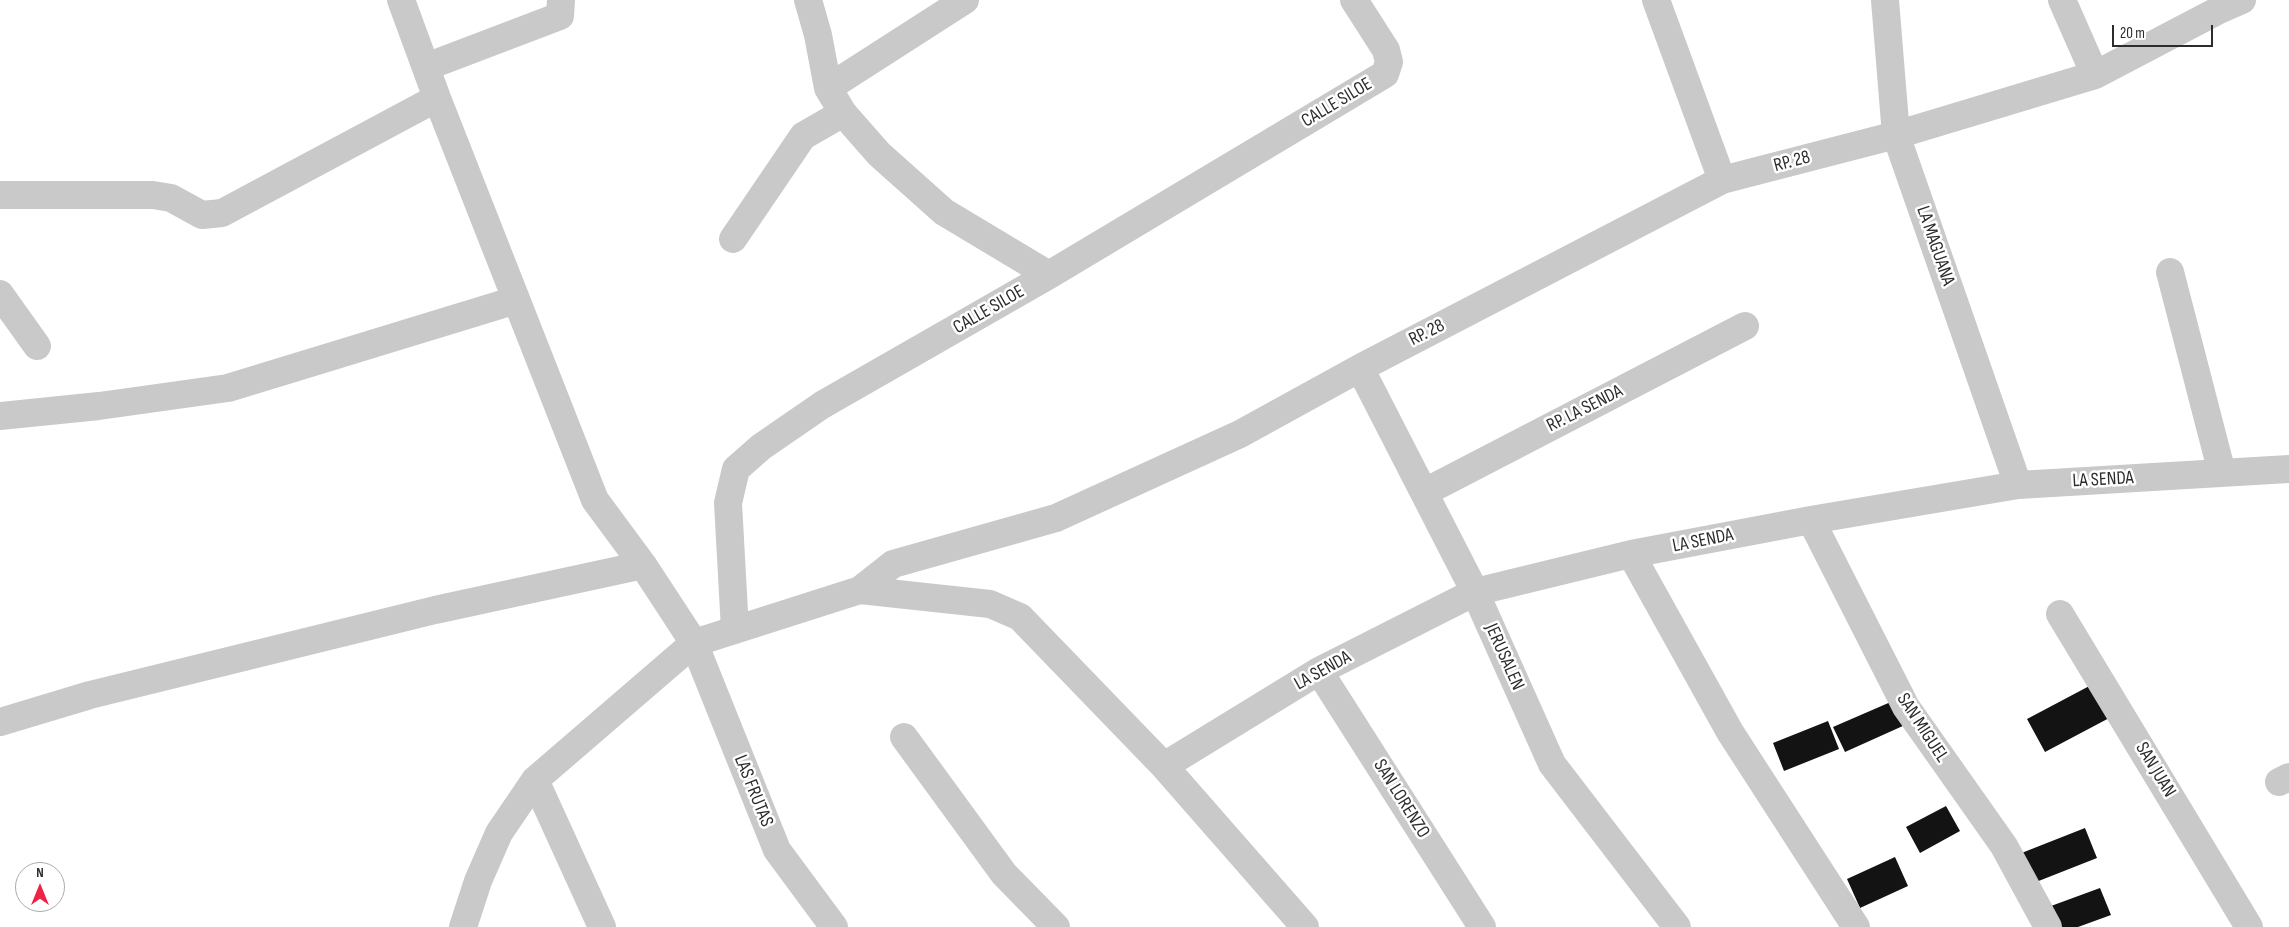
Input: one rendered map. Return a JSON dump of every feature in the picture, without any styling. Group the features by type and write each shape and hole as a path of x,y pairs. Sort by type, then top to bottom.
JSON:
{"street":[{"name":"LAS FRUTAS","path":"401,0 437,98 595,500 643,564 694,643 777,850 834,927"},
{"path":"426,68 560,16 561,0"},
{"path":"808,0 818,35 828,88 843,113 880,154 944,212 1049,275"},
{"path":"828,88 965,0"},
{"name":"CALLE SILOE","path":"735,630 728,503 736,469 761,447 822,405 1049,275 1385,74 1389,62 1386,50 1354,0"},
{"path":"1656,0 1722,180"},
{"name":"LA MAGUANA","path":"1885,0 1896,135 2018,485"},
{"path":"2062,0 2095,75"},
{"name":"RP. 28","path":"860,590 893,564 1056,518 1240,434 1360,368 1722,180 1896,135 2095,75 2215,6 2242,0"},
{"path":"0,195 153,195 171,198 190,211 202,215 222,212 437,98"},
{"path":"733,239 803,136 843,113"},
{"path":"2170,272 2222,473"},
{"path":"0,294 37,346"},
{"path":"0,416 99,406 228,388 516,300"},
{"name":"RP. LA SENDA","path":"1425,492 1745,326"},
{"name":"JERUSALEN","path":"1360,368 1475,592 1552,764 1677,927"},
{"name":"LA SENDA","path":"1164,766 1320,671 1475,592 1631,554 1811,520 2018,485 2289,469"},
{"name":"SAN MIGUEL","path":"1811,520 1906,707 2004,846 2048,927"},
{"path":"1631,554 1730,732 1856,927"},
{"path":"0,722 90,695 435,610 643,564"},
{"path":"463,927 478,881 498,833 535,780 694,643 860,590 990,604 1020,617 1164,766 1305,927"},
{"name":"SAN JUAN","path":"2060,614 2249,927"},
{"name":"SAN LORENZO","path":"1320,671 1482,927"},
{"path":"904,738 1004,874 1056,927"},
{"path":"535,780 602,927"}],"building":[{"path":"2095,683 2113,716 2045,752 2027,719"},
{"path":"1893,701 1905,725 1845,752 1833,727"},
{"path":"1828,721 1839,749 1784,771 1773,743"},
{"path":"1946,806 1960,831 1920,853 1906,827"},
{"path":"2085,828 2097,858 2031,884 2019,854"},
{"path":"1895,857 1908,886 1860,908 1847,879"},
{"path":"2100,888 2111,915 2078,927 2059,927 2051,906"}]}
